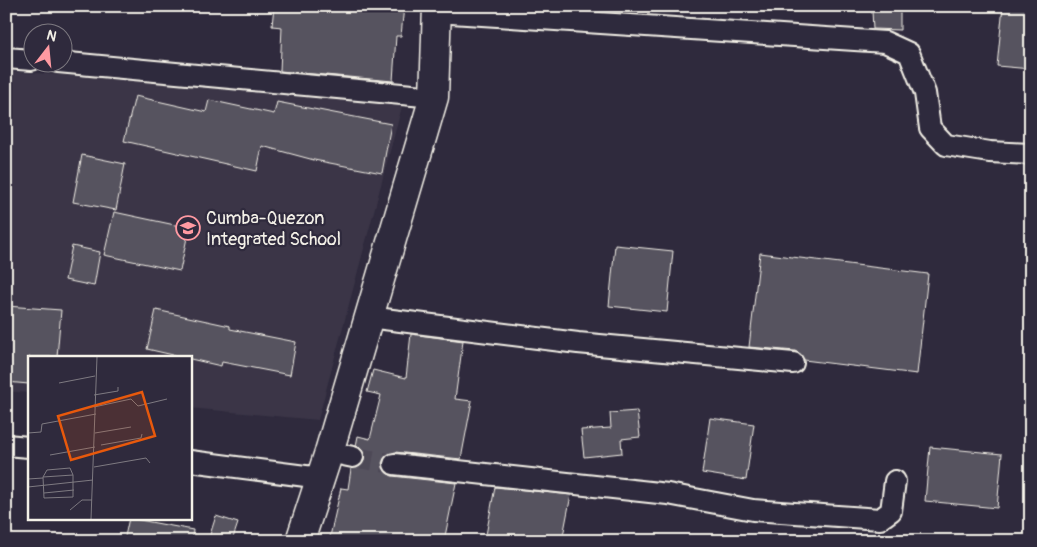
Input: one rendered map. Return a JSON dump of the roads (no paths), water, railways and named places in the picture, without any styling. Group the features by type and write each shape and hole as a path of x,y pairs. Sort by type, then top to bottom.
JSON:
{"street":[{"path":"300,541 321,478 341,454 368,317 434,97 436,9 885,42 909,53 925,93 930,128 946,145 990,152 1031,154"},
{"path":"6,58 22,59"},
{"path":"72,63 434,97"},
{"path":"368,317 578,343 793,363"},
{"path":"6,444 28,446"},
{"path":"191,461 321,478"},
{"path":"394,464 668,494 753,510 880,519 891,511 895,481"}],"tunnel":[{"path":"353,457 394,464"}],"place":[{"name":"Cumba-Quezon Integrated School","path":"188,228"}]}
